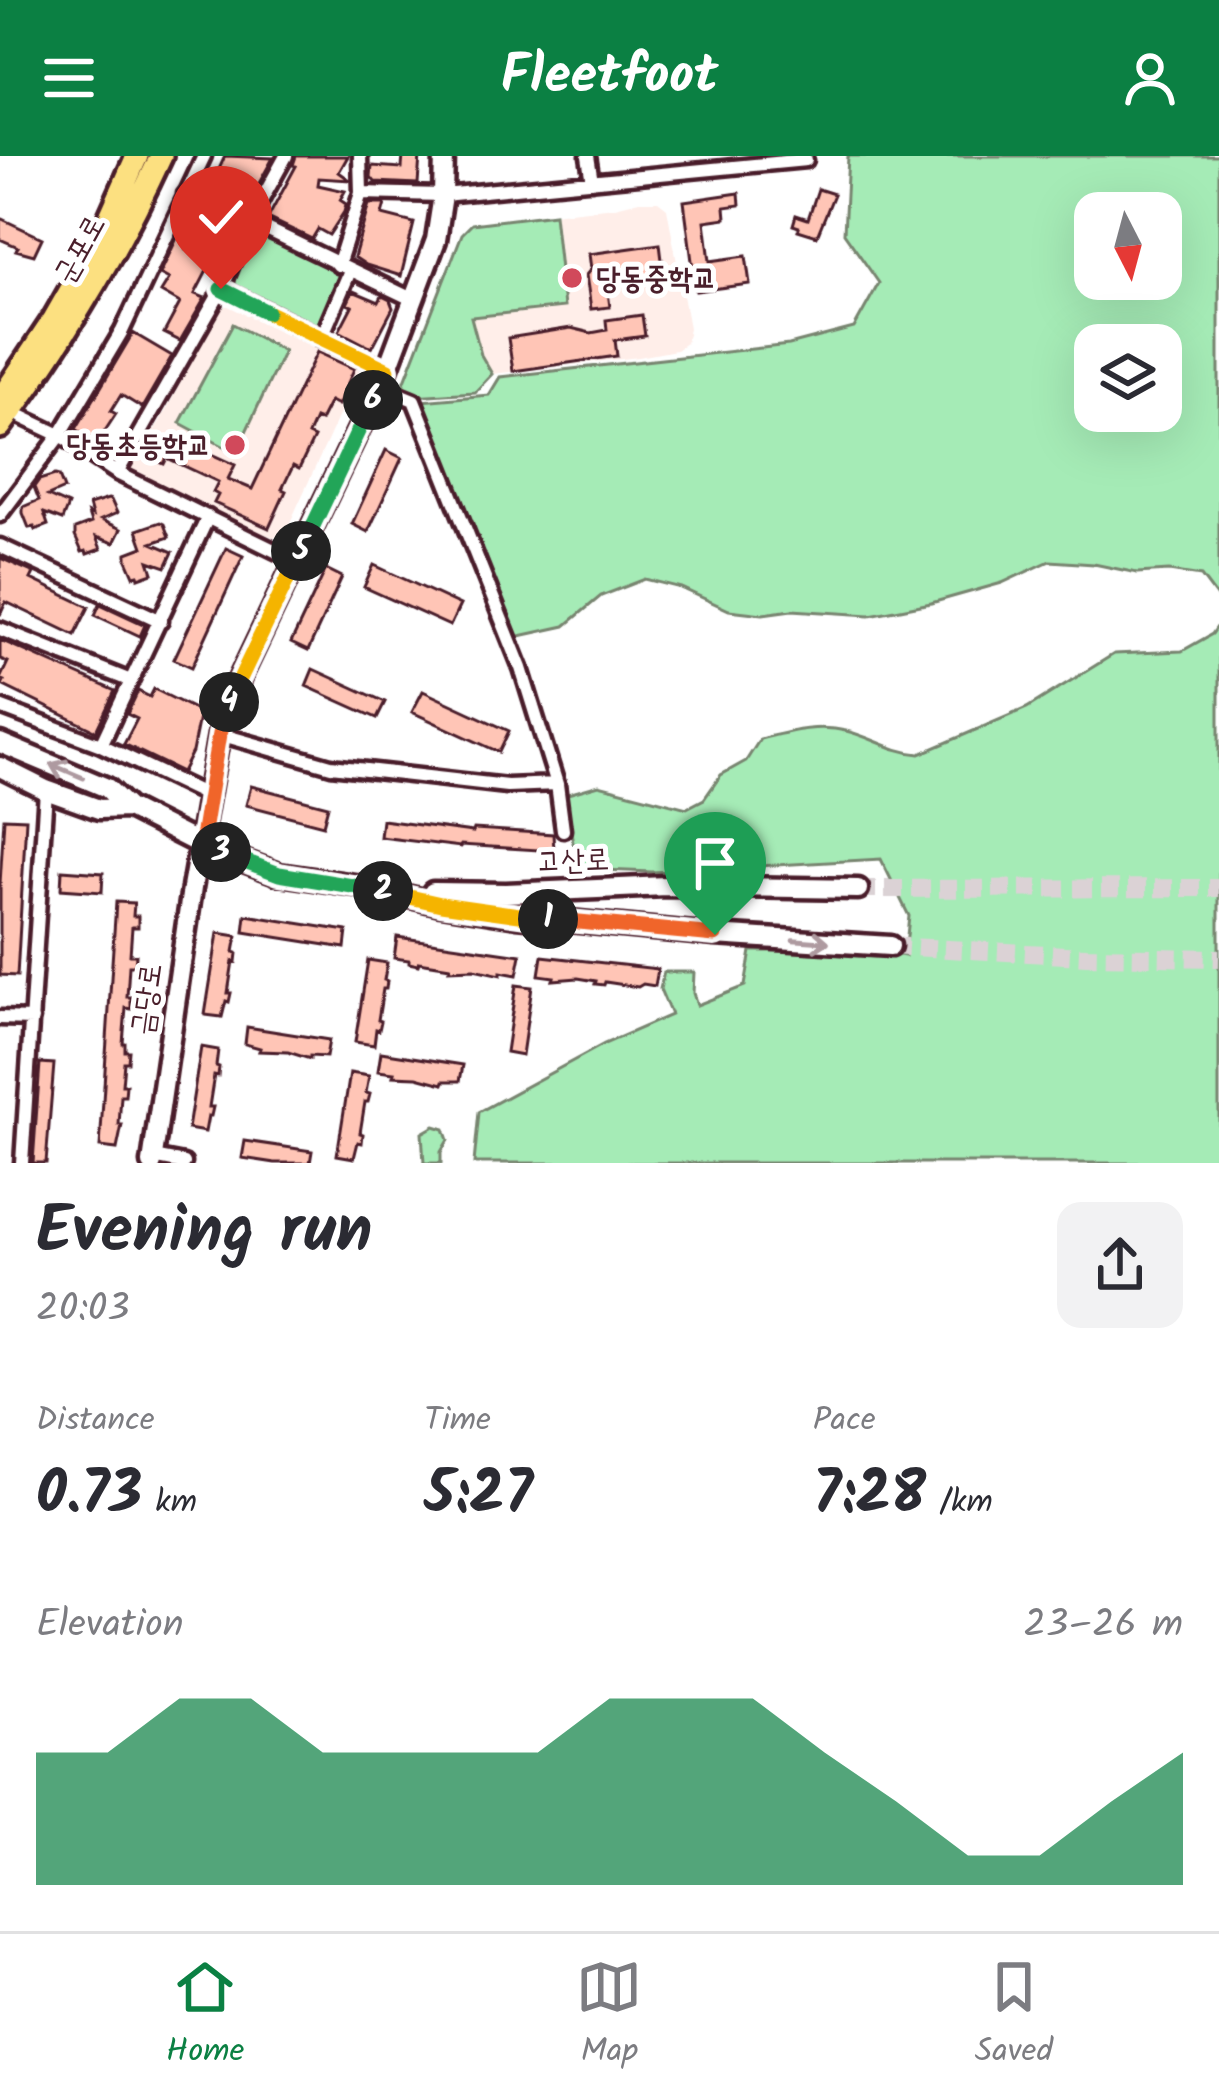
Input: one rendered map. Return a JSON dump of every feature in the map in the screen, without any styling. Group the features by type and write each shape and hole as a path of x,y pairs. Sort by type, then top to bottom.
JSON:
{"main road":[{"name":"군포로","path":"0,400 101,237 137,156"},
{"name":"군포로","path":"0,427 50,358 116,246 161,156"},
{"path":"0,449 40,385 50,358"},
{"path":"0,384 20,370"}],"street":[{"path":"0,515 60,435 122,331 204,156"},
{"path":"118,473 221,289 250,221 286,156"},
{"path":"321,339 361,193 360,156"},
{"name":"금당로","path":"153,1160 208,796 226,707 384,378 436,240 444,156"},
{"path":"588,156 592,181"},
{"path":"361,193 443,195 592,181 717,162 806,160"},
{"path":"185,194 414,300"},
{"path":"221,289 321,339 413,400 521,668 557,784 563,830"},
{"path":"22,417 118,473 296,561"},
{"path":"101,745 208,517"},
{"path":"0,546 161,621"},
{"path":"0,629 131,681"},
{"path":"0,706 101,745 208,796"},
{"path":"219,734 331,766 507,786 557,784"},
{"name":"고산로","path":"0,743 107,788 128,808 201,844 279,874 517,916 890,946"},
{"name":"고산로","path":"0,767 99,809 128,808"},
{"path":"22,1163 46,790"},
{"name":"고산로","path":"362,886 464,893 666,886 858,889"},
{"path":"0,1018 32,1019"},
{"path":"153,1160 184,1163"}],"shaded area":[{"name":"당동중학교","path":"658,201 667,208 689,328 686,343 676,350 639,357 492,374 472,324 462,259 462,234 471,223"},
{"name":"당동초등학교","path":"232,303 362,365 282,540 215,516 128,472 220,309"}],"green space":[{"path":"848,156 1219,156 1219,600 1201,576 1050,561 1002,583 870,615 729,610 681,588 645,579 601,596 565,626 515,637 420,401 489,395 500,377 789,345 854,328 879,283 844,233"},
{"path":"554,214 564,307 471,317 481,355 492,374 475,392 413,396 401,391 462,234 472,224"},
{"path":"261,234 342,274 323,323 318,325 236,285 234,277 254,237"},
{"path":"233,324 284,351 236,453 180,423"},
{"path":"1219,624 1219,1163 474,1163 479,1112 604,1044 671,1015 660,989 664,972 694,972 697,1005 745,986 751,951 875,951 905,956 909,916 881,859 652,872 578,869 564,795 599,785 687,808 704,799 721,775 746,761 760,739 803,730 846,731 920,754 1027,708 1114,654 1182,651 1212,634"},
{"path":"434,1126 444,1129 448,1140 441,1163 424,1163 422,1133"}],"building":[{"path":"225,156 273,158 247,205 210,189"},
{"path":"296,156 348,156 339,172 350,180 319,178 318,185 345,191 340,200 346,204 344,212 329,235 318,229 312,239 268,218 296,166"},
{"path":"403,156 420,156 418,184 375,182 371,177 372,166 402,168"},
{"path":"818,189 834,194 817,236 793,225 796,215 808,219"},
{"path":"739,193 740,205 725,207 726,218 705,221 710,261 746,256 750,284 696,291 684,201"},
{"path":"369,204 385,204 382,215 414,223 401,276 354,257"},
{"path":"191,208 236,228 229,241 212,236 209,242 194,234 186,250 209,267 195,294 205,298 180,341 164,333 180,303 161,292 169,279 160,274"},
{"path":"0,218 42,238 34,255 0,239"},
{"path":"660,244 664,276 607,284 610,307 591,309 586,275 591,269 589,254"},
{"path":"353,291 379,302 382,296 393,308 372,348 339,331 352,306 347,304"},
{"path":"642,315 645,336 615,340 617,356 513,371 508,338 571,328 591,333 607,330 606,320"},
{"path":"133,333 172,356 142,408 121,395 111,411 116,414 97,443 76,429"},
{"path":"317,352 354,369 338,405 330,401 320,421 315,419 308,435 314,438 299,469 293,466 269,528 214,503 218,482 167,458 164,464 149,457 161,439 173,445 176,438 235,465 228,479 252,489"},
{"path":"386,450 402,458 368,532 352,524"},
{"path":"55,475 64,489 48,496 68,505 62,520 44,513 48,525 29,528 23,507 39,500 34,487 39,480"},
{"path":"108,499 117,513 101,520 121,529 114,543 96,537 101,549 82,552 75,529 91,523 89,505"},
{"path":"160,522 169,537 152,543 173,552 166,567 149,561 153,573 134,576 127,553 143,547 137,530"},
{"path":"226,548 243,556 192,667 174,659"},
{"path":"0,558 89,607 75,635 6,602 0,615"},
{"path":"374,565 460,605 450,626 364,587"},
{"path":"326,569 342,577 308,651 291,643"},
{"path":"100,604 145,625 140,636 95,615"},
{"path":"0,640 115,691 96,731 2,685 8,662 0,659"},
{"path":"313,669 385,702 377,718 306,686"},
{"path":"154,689 200,712 192,752 182,772 124,744 137,719 127,714 138,691 150,697"},
{"path":"423,691 509,731 499,752 412,712"},
{"path":"251,786 328,806 323,825 246,805"},
{"path":"4,818 26,819 17,976 0,975"},
{"path":"382,820 473,832 553,834 554,851 380,837"},
{"path":"62,870 103,873 102,892 61,889"},
{"path":"116,902 134,903 133,916 138,916 138,927 132,927 130,955 136,955 135,966 129,966 131,1009 126,1008 123,1043 129,1051 128,1062 124,1062 122,1085 126,1085 117,1149 100,1147"},
{"path":"246,915 347,931 345,948 244,932"},
{"path":"218,933 237,936 231,993 222,1017 205,1015"},
{"path":"397,937 521,955 517,975 409,963 394,958"},
{"path":"542,956 658,969 655,986 553,980 539,975"},
{"path":"368,960 387,963 374,1045 355,1042"},
{"path":"516,985 532,987 522,1055 506,1052"},
{"path":"247,1027 329,1040 326,1057 259,1051 245,1044"},
{"path":"201,1047 218,1050 219,1067 205,1132 188,1129"},
{"path":"381,1052 463,1065 460,1081 443,1084 378,1071"},
{"path":"40,1063 54,1064 46,1163 33,1163"},
{"path":"350,1073 369,1076 366,1093 370,1094 365,1102 362,1143 358,1142 354,1158 337,1155"},
{"path":"245,1141 312,1151 310,1163 242,1158"}],"tunnel":[{"path":"858,889 1219,888"},
{"path":"890,946 1219,958"}],"place":[{"name":"당동중학교","path":"572,278"},
{"name":"당동초등학교","path":"235,445"}],"route":[{"path":"221,289 388,370 226,707 201,844 279,874 441,904 715,935"}]}
